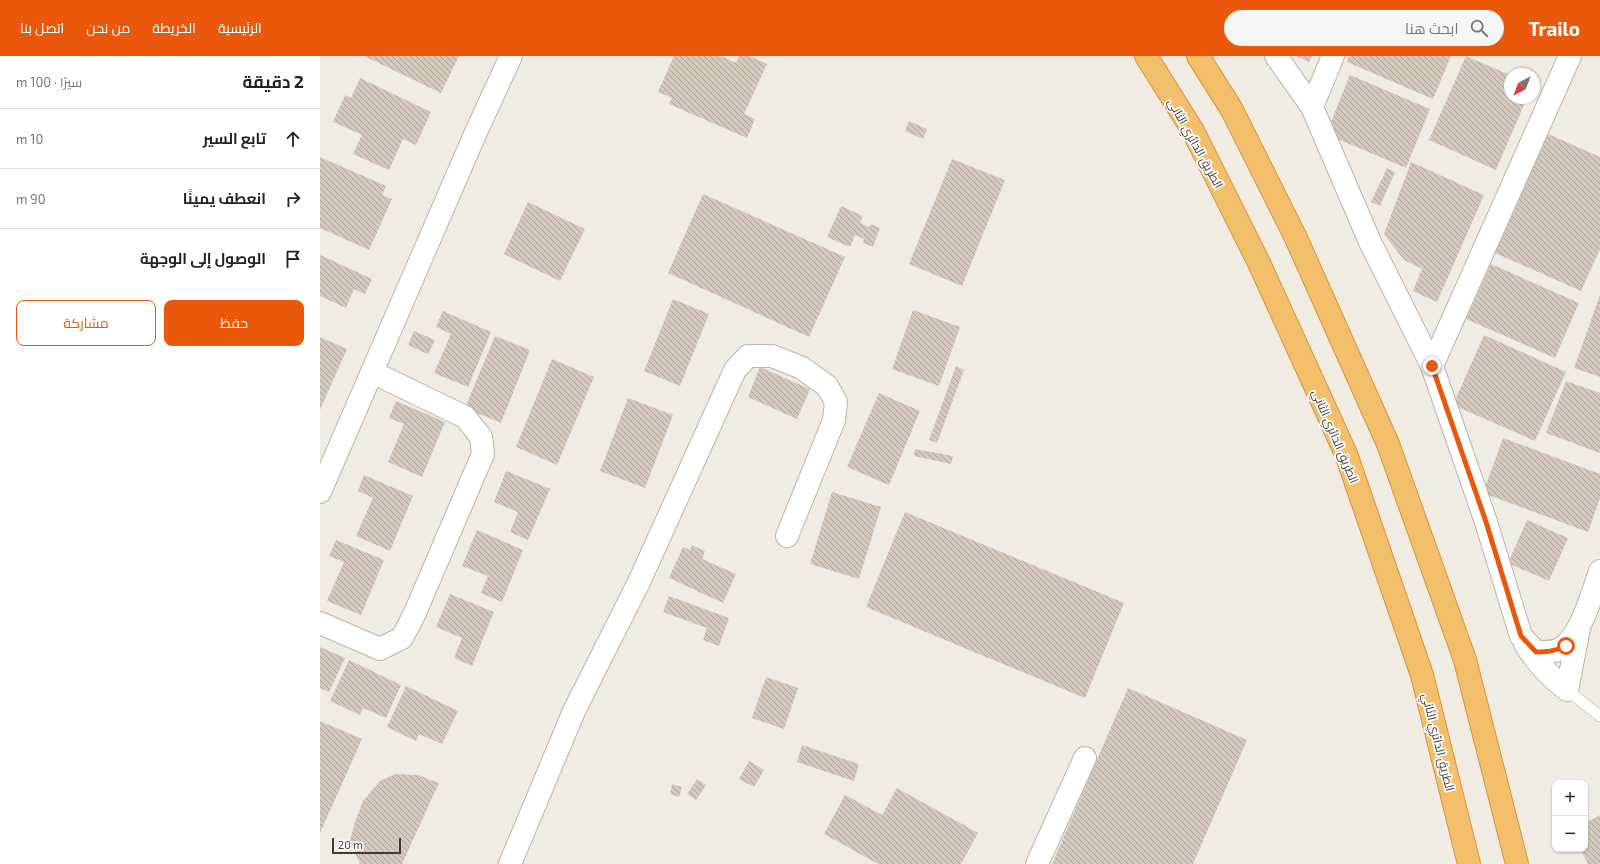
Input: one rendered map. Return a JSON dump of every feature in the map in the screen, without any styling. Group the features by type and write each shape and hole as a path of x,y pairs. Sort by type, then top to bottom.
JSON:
{"highway":[{"name":"الطريق الدائري الثاني","path":"1146,56 1192,131 1252,249 1346,454 1422,675 1469,864"},
{"path":"1198,56 1232,110 1295,236 1388,444 1465,660 1517,864"}],"street":[{"path":"320,492 511,56"},
{"path":"1276,56 1312,107 1370,242 1432,366 1486,522 1521,636 1531,653 1553,679 1567,690 1580,626 1600,571"},
{"path":"1312,107 1333,56"},
{"path":"1432,366 1570,56"},
{"path":"510,864 574,711 639,582 735,370 748,356 772,356 802,368 827,386 836,402 834,420 788,536"},
{"path":"320,623 380,649 402,638 414,615 483,454 481,437 465,417 372,372"},
{"path":"1521,636 1536,652 1556,651 1566,646 1580,626"},
{"path":"1037,864 1085,758"}],"lane":[{"path":"1567,690 1600,716"}],"building":[{"path":"364,56 459,56 441,93"},
{"path":"674,56 721,56 736,63 739,56 750,56 767,64 744,114 755,119 747,138 669,104 672,98 658,92"},
{"path":"1296,56 1312,56 1309,62"},
{"path":"1349,56 1451,56 1433,99 1347,62"},
{"path":"1466,56 1504,72 1504,104 1524,104 1496,170 1429,140"},
{"path":"1350,75 1430,109 1406,168 1326,134"},
{"path":"360,78 431,112 416,145 403,139 389,170 353,154 362,135 333,122 345,95 351,98"},
{"path":"909,121 927,129 923,139 905,131"},
{"path":"1548,134 1600,157 1600,249 1581,291 1495,253"},
{"path":"320,157 386,186 382,195 392,199 369,250 320,228"},
{"path":"952,159 1005,180 962,286 909,264"},
{"path":"1411,162 1484,195 1437,302 1413,291 1422,269 1404,260 1384,234"},
{"path":"1387,168 1395,172 1380,206 1371,202"},
{"path":"703,194 845,257 809,337 668,273"},
{"path":"528,202 585,229 560,281 504,254"},
{"path":"841,206 863,216 860,223 869,227 871,224 880,228 873,247 863,243 864,239 855,235 850,247 827,237"},
{"path":"320,255 372,279 365,294 354,289 346,308 320,296"},
{"path":"1491,264 1579,303 1555,358 1466,319"},
{"path":"1600,295 1600,377 1574,368"},
{"path":"673,299 709,314 680,386 644,371"},
{"path":"913,310 960,327 939,386 892,369"},
{"path":"443,311 491,332 468,387 434,373 451,334 436,327"},
{"path":"414,331 435,340 428,354 408,345"},
{"path":"1484,335 1566,372 1535,441 1453,405"},
{"path":"495,336 530,350 501,423 465,408"},
{"path":"320,337 347,349 320,410"},
{"path":"552,359 594,377 557,465 516,447"},
{"path":"956,366 964,370 937,443 929,440"},
{"path":"760,367 810,389 797,419 748,397"},
{"path":"1566,381 1600,393 1600,453 1546,433"},
{"path":"879,393 920,411 889,485 847,467"},
{"path":"628,398 673,415 645,488 600,471"},
{"path":"396,401 445,422 422,477 388,462 404,424 389,418"},
{"path":"1503,438 1600,474 1600,498 1588,532 1483,493"},
{"path":"915,449 953,456 951,464 914,456"},
{"path":"506,471 550,489 528,540 510,532 518,512 494,502"},
{"path":"364,475 413,496 390,551 356,536 373,498 358,491"},
{"path":"832,492 881,507 859,579 810,564"},
{"path":"905,512 1124,603 1085,698 866,607"},
{"path":"1527,520 1568,538 1549,581 1508,563"},
{"path":"477,530 523,550 502,602 481,593 488,576 462,566"},
{"path":"336,540 384,560 361,615 327,601 344,562 329,556"},
{"path":"692,545 705,551 702,559 736,574 723,603 669,578 683,547 690,550"},
{"path":"450,594 494,612 472,666 454,658 462,638 436,627"},
{"path":"669,596 729,618 719,646 703,640 707,628 663,612"},
{"path":"320,647 345,658 329,692 320,688"},
{"path":"349,660 401,685 386,718 363,708 360,715 330,701"},
{"path":"766,677 798,688 784,729 752,718"},
{"path":"406,686 458,711 442,744 419,734 416,741 387,727"},
{"path":"1128,688 1247,740 1193,864 1052,864"},
{"path":"320,721 362,739 320,833"},
{"path":"802,745 859,764 854,781 797,762"},
{"path":"749,761 764,770 754,787 739,779"},
{"path":"395,774 418,775 439,783 402,864 360,864 350,841 363,801 380,781"},
{"path":"697,779 706,785 696,800 687,794"},
{"path":"672,784 682,787 679,797 670,794"},
{"path":"897,788 978,833 961,864 878,864 824,834 845,795 882,815"},
{"path":"1600,815 1600,864 1588,864 1582,852 1588,852 1588,821"}],"route":[{"path":"1432,366 1486,522 1521,636 1536,652 1556,651 1566,646"}]}
